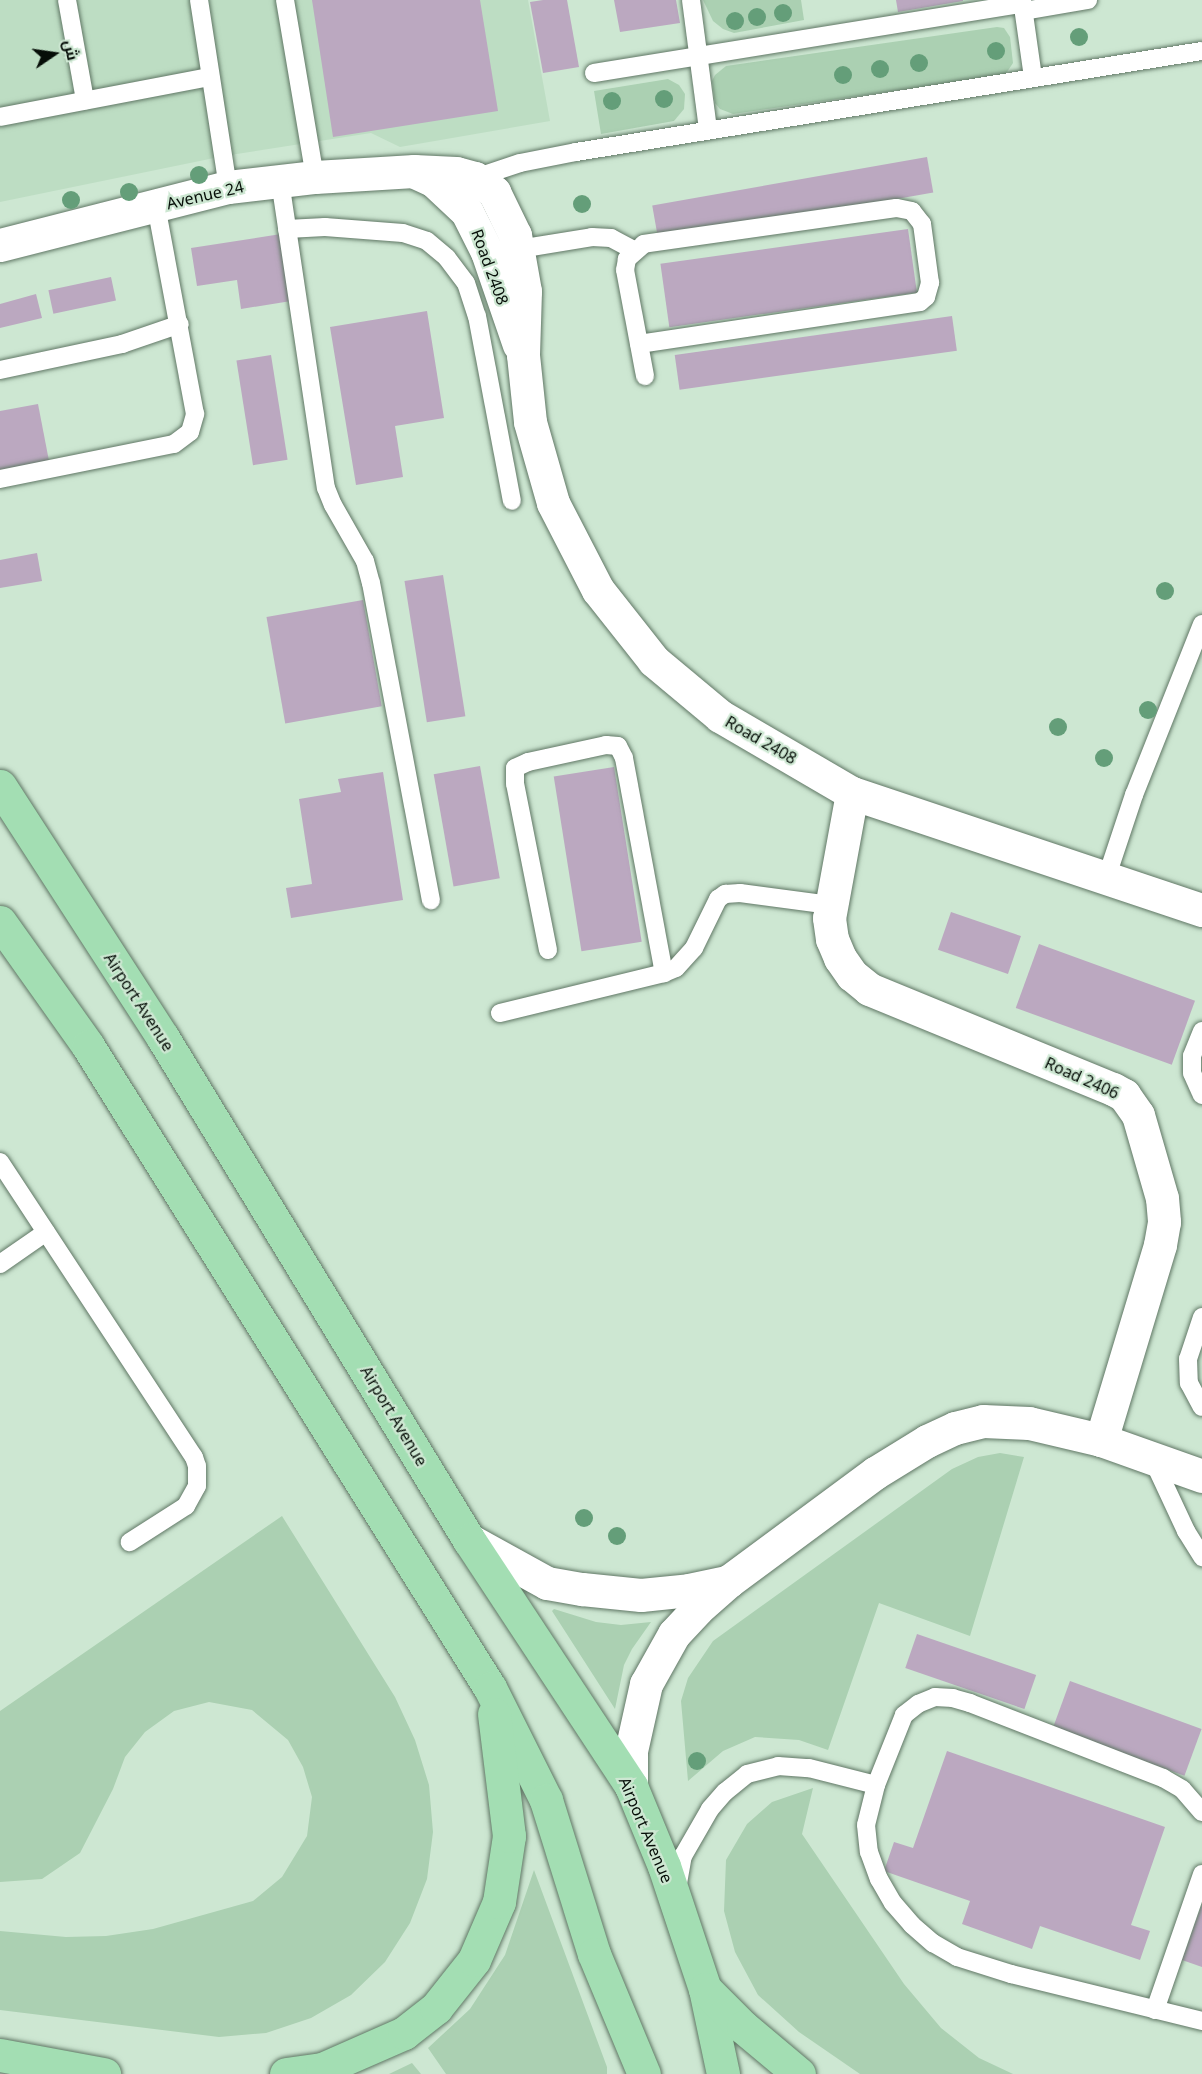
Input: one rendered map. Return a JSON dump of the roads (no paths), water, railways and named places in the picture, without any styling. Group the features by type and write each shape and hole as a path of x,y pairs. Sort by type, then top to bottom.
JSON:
{"main road":[{"name":"Airport Avenue","path":"0,786 163,1038 469,1539 631,1786 675,1899 705,1989 723,2074"},
{"path":"0,922 10,952 88,1046 490,1688 546,1800 594,1954 644,2074"},
{"path":"286,2074 322,2069 404,2033 436,2008 474,1960 500,1902 509,1836 503,1772 490,1688"},
{"path":"705,1989 743,2027 800,2074"},
{"path":"0,2055 104,2074"}],"street":[{"name":"Avenue 24","path":"0,245 228,187 315,177 414,171"},
{"path":"414,171 456,173 475,178"},
{"name":"Road 2408","path":"414,171 434,181 452,195 473,221 487,252 503,305 524,355"},
{"name":"Road 2408","path":"475,178 494,192 512,228 519,249 525,291 524,355 530,422 554,503 598,590 654,661 720,716 852,793 1202,910"},
{"name":"Road 2406","path":"852,793 830,905 832,939 840,958 852,975 869,989 1113,1089 1124,1095 1138,1115 1162,1197 1164,1222 1160,1245 1101,1440"},
{"path":"631,1786 631,1751 646,1684 674,1634 696,1609 729,1581 903,1454 955,1428 983,1421 1029,1423 1101,1440 1202,1476"},
{"path":"469,1539 547,1583 582,1589 641,1595 688,1590 729,1581"}],"lane":[{"path":"67,0 85,100"},
{"path":"199,0 228,187"},
{"path":"285,0 315,177"},
{"path":"691,0 708,130"},
{"path":"594,73 1023,5 1088,0"},
{"path":"1023,5 1033,77"},
{"path":"475,178 544,158 1202,51"},
{"path":"0,117 210,77"},
{"path":"280,181 326,488 333,505 355,540 371,583 431,900"},
{"path":"0,479 174,444 190,432 195,414 180,324 156,206"},
{"path":"639,344 914,304 926,297 930,283 922,224 918,216 904,208 644,244 634,250 627,259 625,270 645,376"},
{"path":"287,229 325,227 403,233 427,241 447,258 466,282 477,316 512,501"},
{"path":"519,249 592,237 611,238 634,250"},
{"path":"0,370 122,344 180,324"},
{"path":"1106,879 1134,795 1202,624"},
{"path":"548,950 515,784 515,768 528,762 606,745 618,746 624,758 664,973"},
{"path":"500,1013 664,973 686,958 718,899 725,894 740,892 830,905"},
{"path":"1202,1031 1192,1056 1192,1073 1202,1095"},
{"path":"0,1162 197,1466 197,1486 186,1506 130,1542"},
{"path":"0,1264 46,1232"},
{"path":"1202,1317 1188,1359 1189,1383 1202,1407"},
{"path":"1152,1458 1186,1531 1202,1557"},
{"path":"1202,1812 1182,1789 1163,1778 953,1698 935,1697 918,1704 904,1715 876,1785 867,1825 868,1852 879,1879 893,1903 912,1925 933,1943 957,1957 984,1967 1202,2021"},
{"path":"675,1899 683,1856 710,1809 747,1774 778,1766 809,1767 876,1785"},
{"path":"1155,2010 1202,1874"}]}
